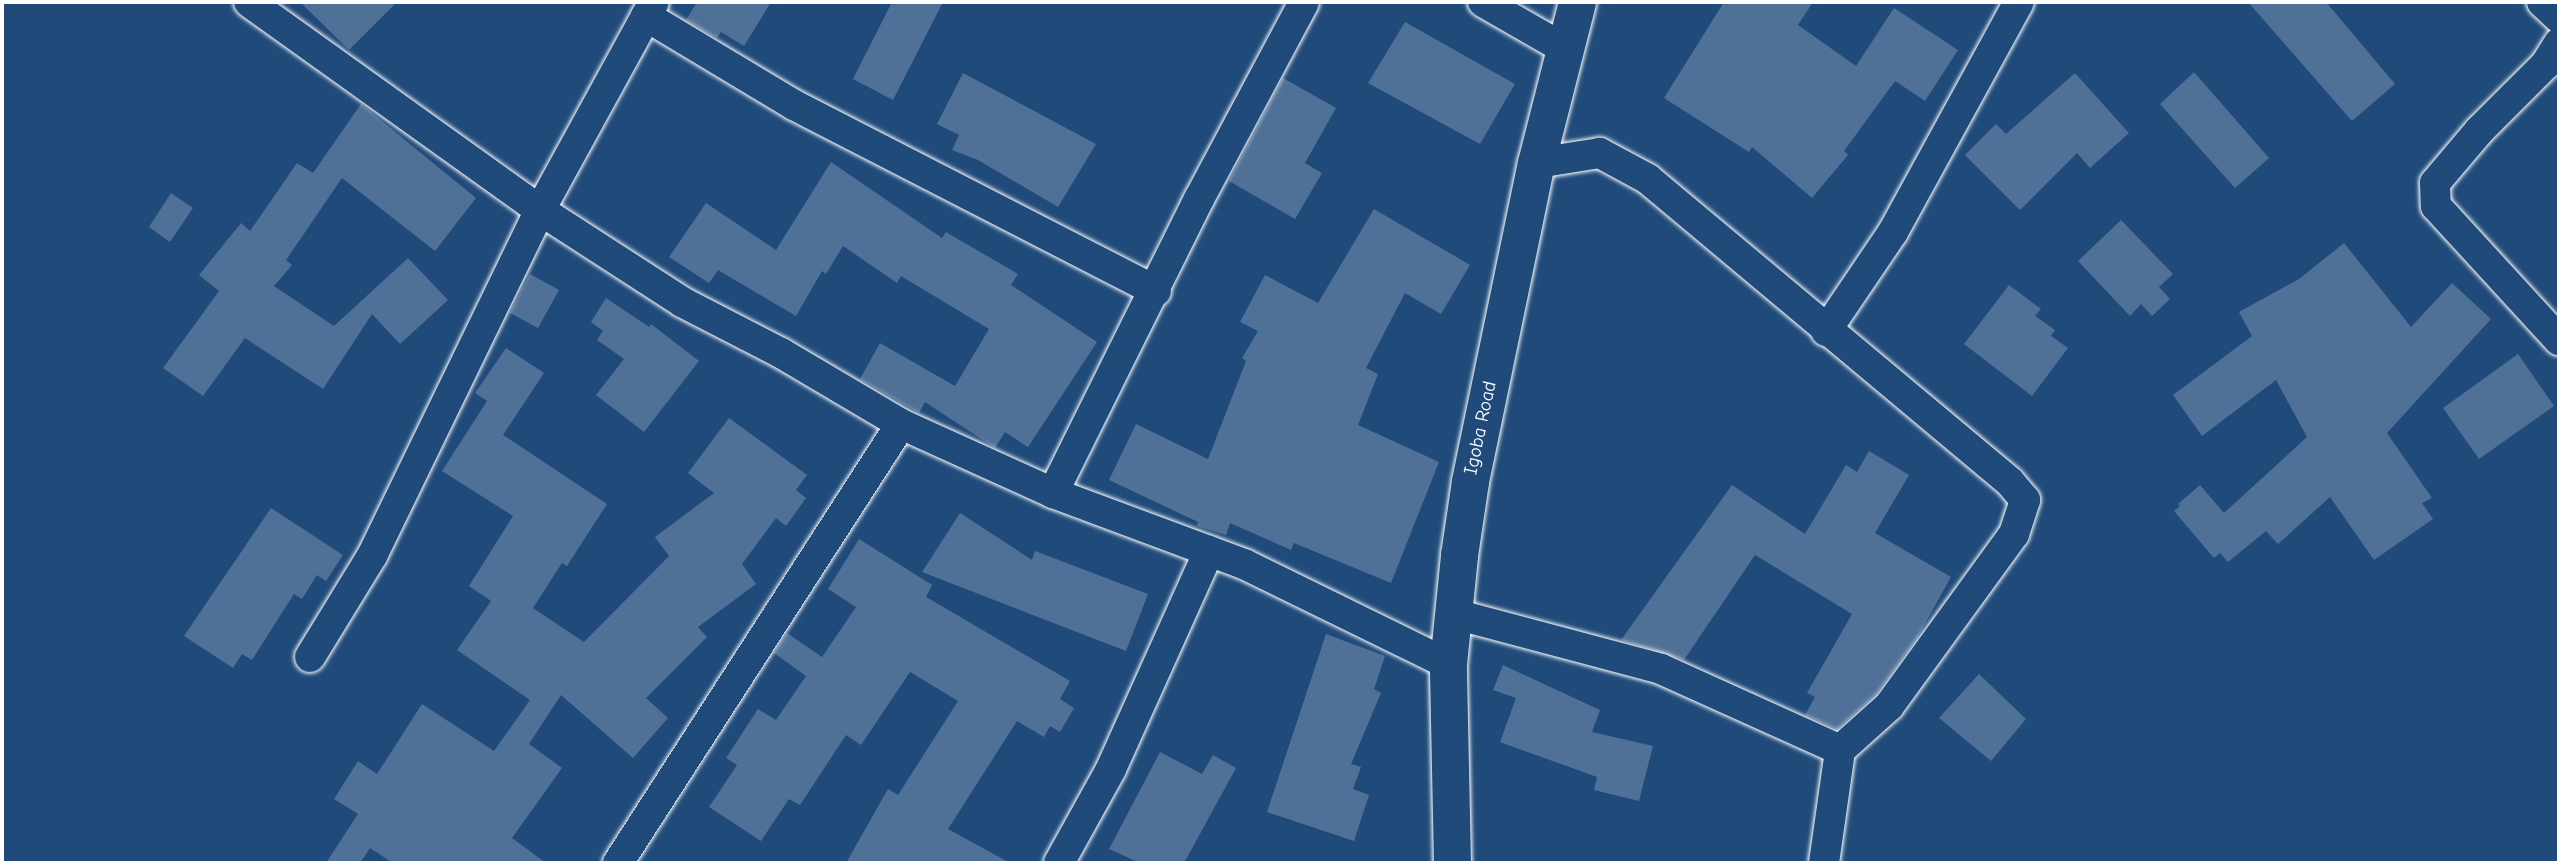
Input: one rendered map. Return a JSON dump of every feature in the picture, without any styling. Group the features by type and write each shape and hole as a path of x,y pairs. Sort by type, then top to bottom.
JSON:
{"street":[{"path":"249,2 540,210 682,302 781,353 901,424 1053,493 1209,551 1448,664"},
{"path":"1053,493 1304,2"},
{"path":"1483,2 1565,49"},
{"name":"Igoba Road","path":"1452,863 1448,664 1451,613 1470,481 1536,163 1577,2"},
{"path":"1826,331 1893,232 2019,2"},
{"path":"2542,2 2559,18"},
{"path":"310,657 372,556 540,210 650,9 794,105 1156,291"},
{"path":"2559,43 2546,64 2479,131 2435,183 2436,206 2559,340"},
{"path":"1536,163 1600,153 1647,179 2010,482 2025,500 2014,534 1889,706 1840,750 1824,863"},
{"path":"618,863 901,424"},
{"path":"1059,863 1111,769 1209,551"},
{"path":"1451,613 1661,669 1840,750"}],"building":[{"path":"300,2 397,2 349,50"},
{"path":"697,2 771,2 744,46 721,32 717,38 686,20"},
{"path":"892,2 943,2 893,100 853,79"},
{"path":"1724,2 1813,2 1798,25 1856,66 1894,8 1958,50 1925,101 1895,81 1844,151 1848,155 1812,198 1752,147 1749,152 1664,98"},
{"path":"2248,2 2326,2 2395,84 2352,121"},
{"path":"1405,22 1515,84 1480,144 1368,83"},
{"path":"2194,72 2269,158 2235,188 2160,104"},
{"path":"963,73 1096,144 1058,207 978,160 952,150 959,135 937,124"},
{"path":"2075,73 2129,133 2090,168 2077,153 2020,210 1965,155 1996,124 2006,134"},
{"path":"1283,78 1336,108 1305,163 1322,173 1295,219 1229,181"},
{"path":"361,104 476,198 435,251 342,178 286,260 292,265 274,286 334,326 408,258 448,300 400,344 372,314 323,389 245,338 203,396 163,368 219,291 199,275 241,223 250,231 297,163 313,173"},
{"path":"831,162 942,238 946,232 1018,274 1011,285 1097,342 1028,447 1005,432 995,448 925,402 919,413 860,379 880,343 955,386 989,329 901,276 897,283 843,246 826,274 822,271 796,316 718,270 709,283 669,257 706,203 776,250"},
{"path":"171,193 193,208 170,242 149,227"},
{"path":"1374,209 1470,265 1441,314 1405,293 1366,368 1378,374 1358,425 1439,462 1391,583 1294,543 1291,550 1230,523 1226,535 1197,526 1198,522 1109,480 1136,424 1208,459 1246,361 1242,358 1258,331 1240,322 1265,275 1318,303"},
{"path":"2121,220 2173,274 2159,287 2170,299 2152,316 2141,304 2130,316 2078,261"},
{"path":"2344,243 2411,327 2452,283 2491,319 2387,433 2432,498 2422,503 2433,519 2374,560 2330,497 2278,544 2266,531 2228,562 2220,553 2214,558 2174,511 2180,506 2178,504 2200,485 2224,513 2307,437 2276,380 2202,436 2173,395 2252,336 2239,312 2299,279"},
{"path":"530,274 559,290 538,328 510,313"},
{"path":"2009,285 2041,309 2035,316 2055,330 2051,336 2068,348 2032,396 1964,344"},
{"path":"606,298 649,327 651,324 699,361 644,432 596,395 624,359 597,340 603,331 591,322"},
{"path":"506,348 544,373 503,435 607,504 567,566 562,563 533,608 584,642 669,556 655,537 714,493 688,473 729,418 807,475 796,490 806,498 786,526 776,518 742,564 756,584 698,627 707,637 646,698 668,718 633,758 561,695 529,744 562,768 512,838 546,863 393,863 370,848 360,863 326,863 358,814 334,799 358,761 377,774 422,704 494,751 530,700 457,650 491,601 469,586 513,516 442,471 487,401 475,393"},
{"path":"2518,354 2554,406 2479,459 2443,408"},
{"path":"1869,451 1909,475 1875,533 1951,577 1917,638 1876,694 1837,729 1805,715 1815,697 1807,693 1852,614 1755,555 1684,660 1621,640 1732,485 1805,534 1846,465 1857,472"},
{"path":"271,508 343,555 326,581 317,575 302,599 294,594 252,660 242,654 233,668 184,636"},
{"path":"960,513 1032,560 1035,551 1148,594 1126,651 922,572"},
{"path":"859,539 932,585 926,597 1070,681 1060,699 1074,708 1060,732 1050,726 1044,737 1017,721 948,829 1010,863 846,863 888,789 898,795 958,701 910,672 861,745 846,735 800,805 789,799 761,841 709,807 737,765 726,758 758,709 776,720 806,676 774,653 787,633 822,657 856,607 828,589"},
{"path":"1326,634 1385,656 1374,689 1381,693 1351,764 1361,767 1353,789 1369,795 1354,841 1267,812"},
{"path":"1503,665 1600,710 1592,732 1653,746 1639,801 1594,790 1597,777 1500,742 1516,698 1493,690"},
{"path":"1979,674 2026,719 1991,761 1939,718"},
{"path":"1160,752 1202,774 1213,755 1236,768 1184,863 1140,863 1109,849"}]}
